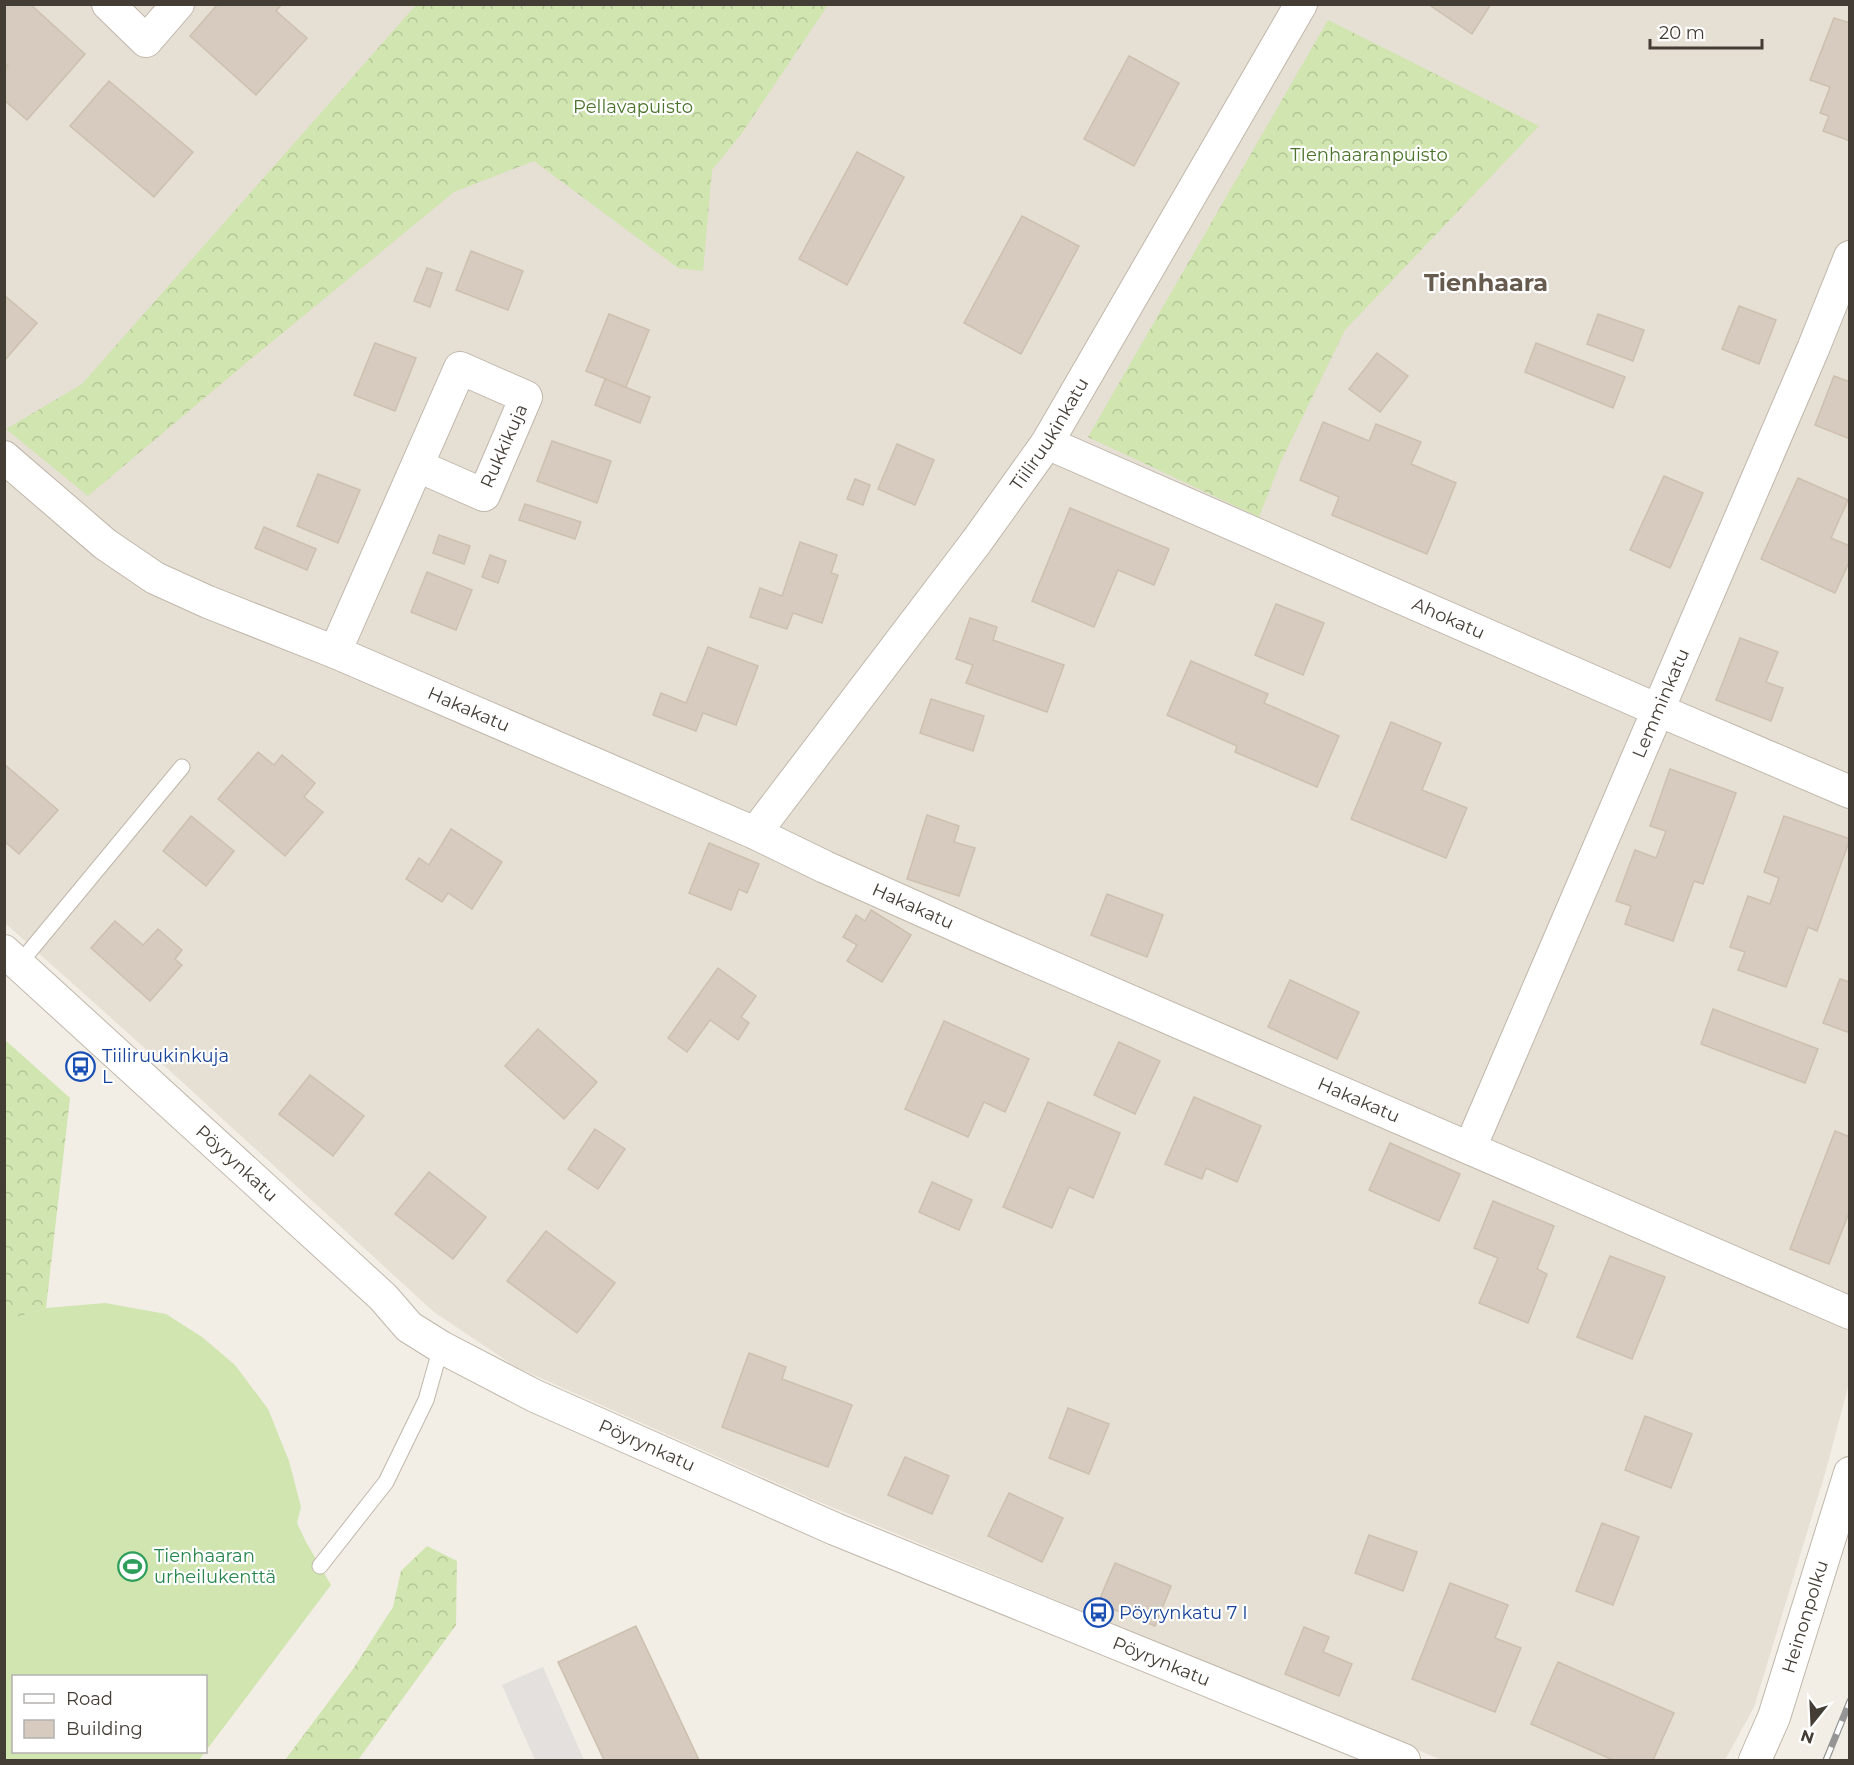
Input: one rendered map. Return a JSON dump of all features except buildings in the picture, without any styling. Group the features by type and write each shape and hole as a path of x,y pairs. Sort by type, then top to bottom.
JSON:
{"street":[{"path":"108,4 146,41 178,4"},
{"name":"Tiiliruukinkatu","path":"755,833 977,542 1047,443 1301,4"},
{"name":"Lemminkatu","path":"1470,1148 1813,349 1850,257"},
{"name":"Ahokatu","path":"1047,443 1850,792"},
{"name":"Hakakatu","path":"4,458 105,544 155,578 208,602 334,652 755,833 975,934 1850,1313"},
{"path":"334,652 418,466"},
{"name":"Pöyrynkatu","path":"12,958 383,1297 409,1327 441,1347 535,1396 835,1529 1404,1761"},
{"name":"Heinonpolku","path":"1755,1761 1774,1717 1850,1473"}],"lane":[{"path":"12,958 182,766"},
{"path":"320,1566 386,1482 426,1400 441,1347"}],"shaded area":[{"path":"5,5 1849,5 1849,1383 1826,1470 1754,1707 1725,1760 1442,1760 810,1498 516,1367 434,1312 5,923"},
{"path":"543,1667 584,1760 535,1760 502,1685"}],"green space":[{"name":"Pellavapuisto","path":"416,5 828,5 742,133 712,170 703,271 678,268 534,161 454,192 88,496 6,429 82,384"},
{"name":"TIenhaaranpuisto","path":"1328,20 1539,126 1345,330 1281,461 1259,517 1088,437"},
{"path":"4,1039 70,1098 46,1308 5,1321"},
{"name":"Tienhaaran urheilukenttä","path":"105,1303 166,1314 202,1337 235,1365 268,1409 289,1461 301,1507 297,1523 331,1585 207,1750 207,1675 12,1675 12,1753 204,1753 199,1760 5,1760 4,1321 46,1308"},
{"path":"427,1546 457,1561 456,1625 358,1760 285,1760 353,1669 393,1607 401,1571"}],"railway":[{"path":"1826,1760 1850,1701"}],"place":[{"name":"Tiiliruukinkuja L","path":"81,1066"},
{"name":"Tienhaaran urheilukenttä","path":"133,1566"},
{"name":"Pöyrynkatu 7 I","path":"1098,1613"}],"district":[{"name":"Tienhaara","path":"1486,283"}]}
